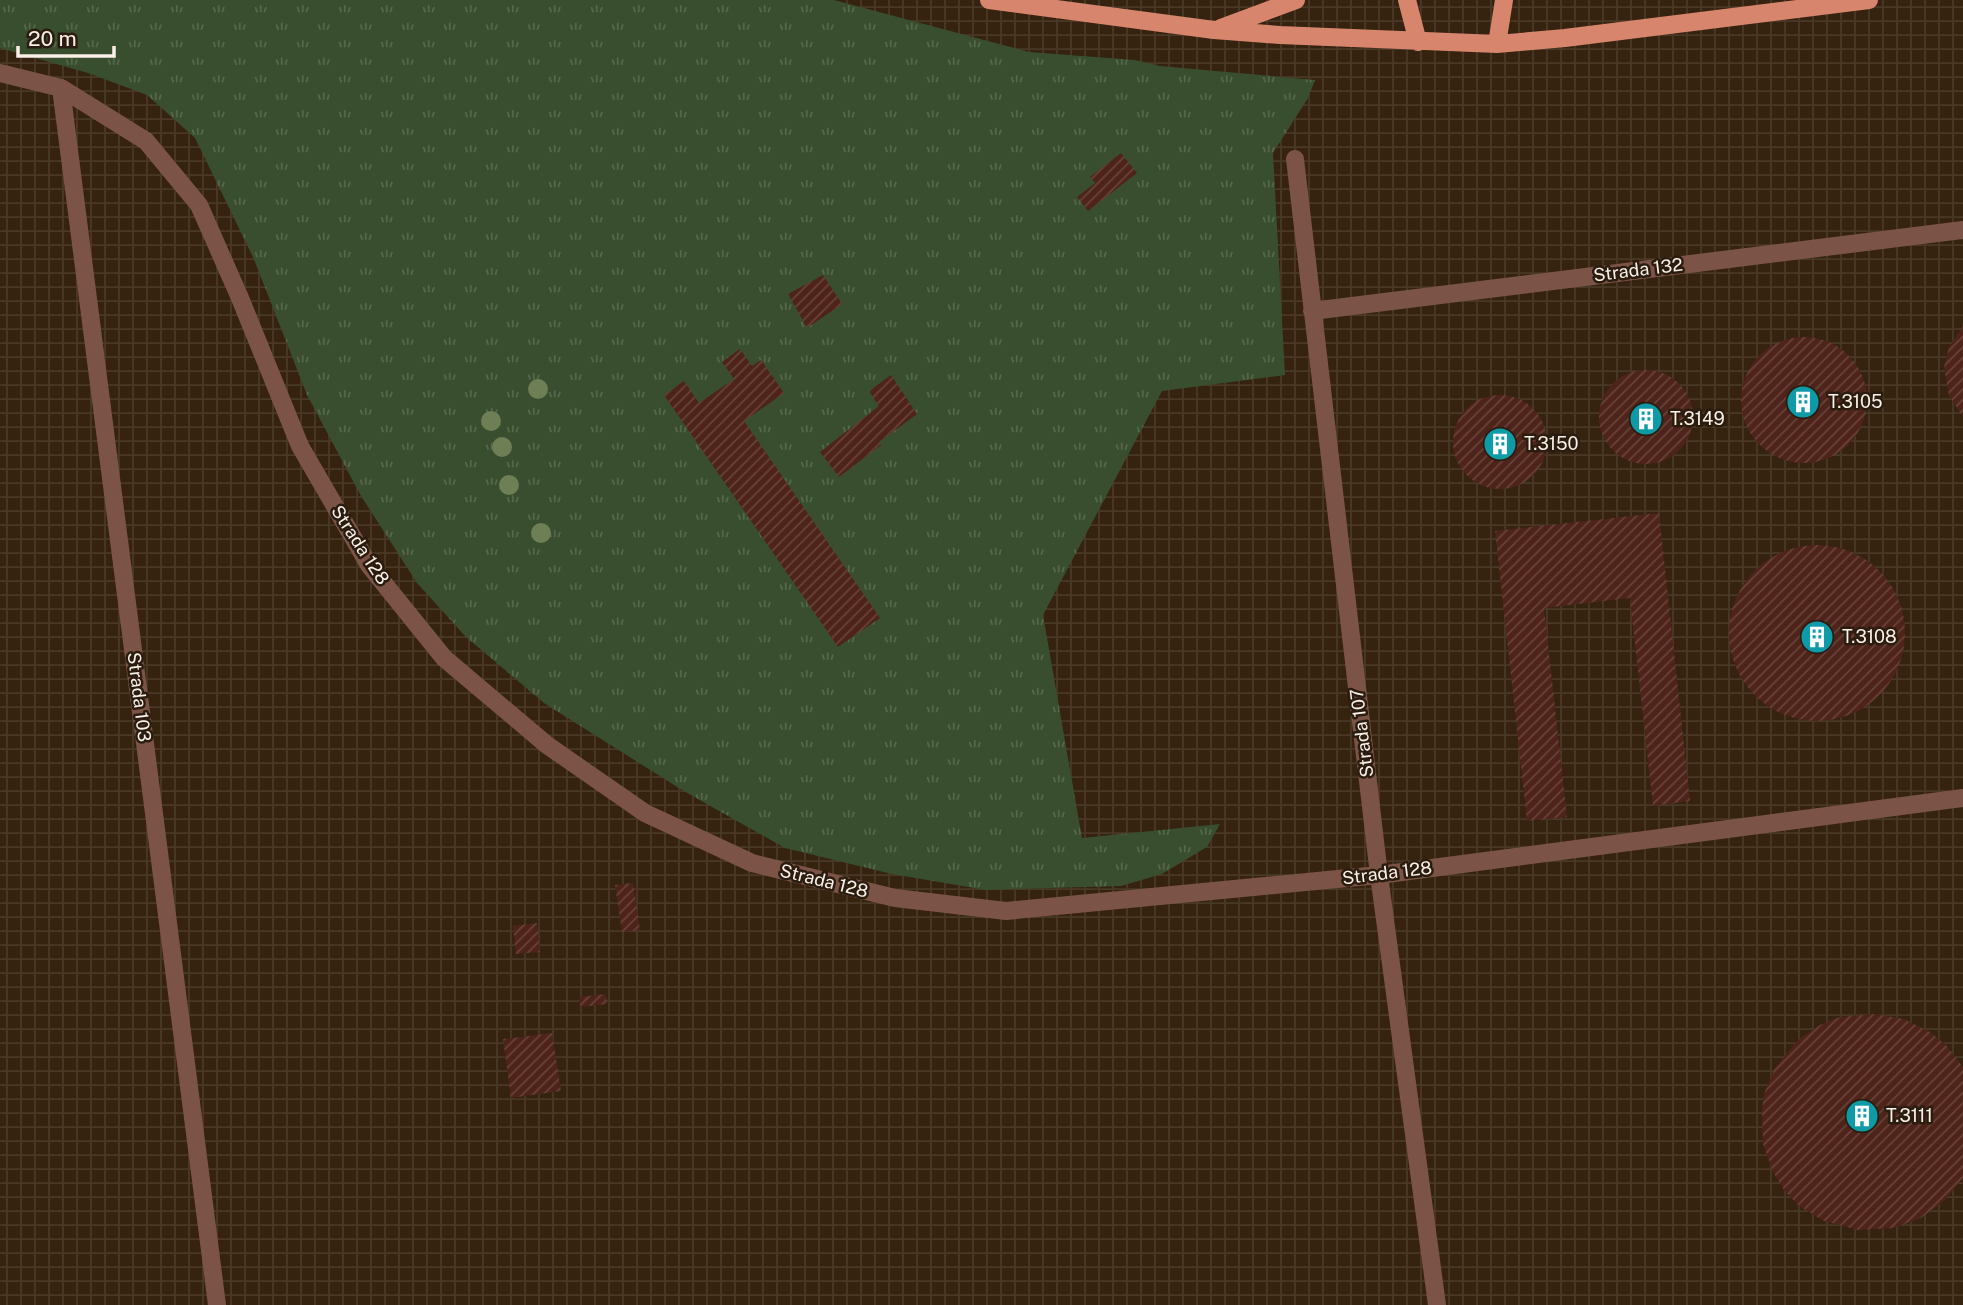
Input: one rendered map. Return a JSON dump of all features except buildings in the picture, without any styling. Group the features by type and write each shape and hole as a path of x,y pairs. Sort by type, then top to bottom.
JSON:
{"main road":[{"path":"989,0 1214,30 1497,44 1869,0"},
{"path":"1214,30 1296,0"},
{"path":"1407,0 1418,41"},
{"path":"1497,44 1504,0"},
{"path":"1788,0 1833,6"}],"lane":[{"name":"Strada 128","path":"0,73 61,89 146,141 199,205 300,446 369,565 444,658 547,745 645,813 752,863 895,898 1006,911 1379,875 1963,798"},
{"name":"Strada 103","path":"61,89 217,1305"},
{"name":"Strada 107","path":"1295,159 1379,875 1437,1305"},
{"name":"Strada 132","path":"1312,311 1963,230"}],"shaded area":[{"path":"0,0 1963,0 1963,1305 0,1305"}],"green space":[{"path":"0,0 834,0 1029,52 1135,60 1160,66 1315,80 1308,98 1273,153 1285,375 1162,391 1043,615 1082,838 1220,824 1207,847 1162,874 1121,886 986,890 892,874 785,848 682,790 544,703 466,637 417,583 361,496 307,395 253,257 195,138 147,95 88,73 0,48"}],"place":[{"name":"T.3105","path":"1803,402"},
{"name":"T.3149","path":"1646,419"},
{"name":"T.3150","path":"1500,444"},
{"name":"T.3108","path":"1817,637"},
{"name":"T.3111","path":"1862,1116"}]}
